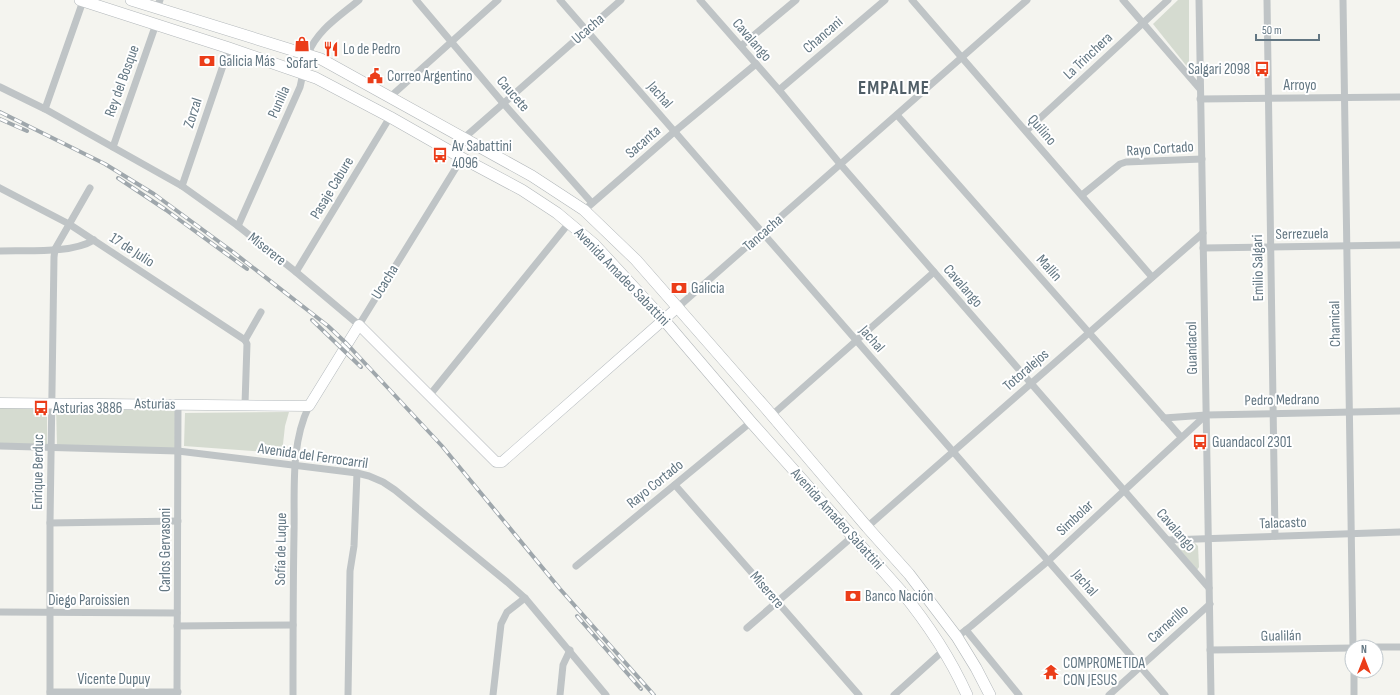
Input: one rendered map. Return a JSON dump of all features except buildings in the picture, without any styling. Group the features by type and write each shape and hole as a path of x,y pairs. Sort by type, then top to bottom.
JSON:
{"main road":[{"name":"Avenida Amadeo Sabattini","path":"82,0 302,72 320,80 522,190 569,222 594,244 664,320 751,422 916,610 944,650 967,695"},
{"name":"Avenida Amadeo Sabattini","path":"131,0 158,4 307,54 332,64 588,207 678,307 961,634 990,695"}],"street":[{"path":"45,109 82,0"},
{"name":"Punilla","path":"238,226 300,87 307,54 314,40 358,0"},
{"name":"Caucete","path":"416,0 588,207"},
{"path":"390,97 498,0"},
{"name":"Jachal","path":"560,0 1166,695"},
{"name":"Ucacha","path":"464,138 621,0"},
{"name":"Cavalango","path":"700,0 779,90 840,165 1209,588"},
{"path":"740,46 796,0"},
{"name":"Chancani","path":"779,90 885,0"},
{"name":"Quilino","path":"912,0 1152,277"},
{"name":"Tancacha","path":"496,462 502,462 1027,0"},
{"path":"1123,0 1200,89"},
{"name":"La Trinchera","path":"1026,131 1168,0"},
{"name":"Guandacol","path":"1199,0 1211,695"},
{"name":"Emilio Salgari","path":"1267,0 1275,536"},
{"name":"Chamical","path":"1343,0 1353,639"},
{"name":"Rey del Bosque","path":"113,146 156,24"},
{"name":"Zorzal","path":"182,186 229,48"},
{"name":"Sacanta","path":"588,207 674,132 756,64"},
{"name":"Miserere","path":"0,87 45,109 182,186 238,226 359,325 496,462"},
{"name":"Arroyo","path":"1200,99 1400,98"},
{"name":"Mallín","path":"897,115 1181,437"},
{"name":"Pasaje Cabure","path":"296,272 390,117"},
{"name":"Ucacha","path":"309,406 462,158"},
{"name":"Rayo Cortado","path":"1082,195 1120,164 1126,162 1202,159"},
{"name":"17 de Julio","path":"0,188 70,224 245,340"},
{"name":"Enrique Berduc","path":"50,694 50,523 54,257 55,249 90,188"},
{"path":"429,396 569,222"},
{"name":"Totoralejos","path":"867,527 1203,233"},
{"path":"0,251 70,249 86,245 94,240"},
{"name":"Serrezuela","path":"1203,248 1400,245"},
{"path":"772,415 934,272"},
{"path":"245,404 247,344 245,340 261,312"},
{"name":"Asturias","path":"0,403 245,404 309,406"},
{"name":"Carlos Gervasoni","path":"178,404 178,694"},
{"name":"Sofía de Luque","path":"293,695 295,465 299,433 304,415 309,406"},
{"name":"Pedro Medrano","path":"1164,418 1206,415 1400,411"},
{"name":"Simbolar","path":"961,634 1048,560 1206,415"},
{"name":"Rayo Cortado","path":"576,566 751,422"},
{"name":"Avenida del Ferrocarril","path":"0,446 178,451 357,473 369,476 383,482 395,490 525,598 570,650 606,695"},
{"path":"348,695 350,571 354,546 357,473"},
{"name":"Miserere","path":"675,485 859,695"},
{"path":"50,523 178,521"},
{"name":"Talacasto","path":"1168,540 1400,532"},
{"path":"746,628 852,537"},
{"path":"494,695 501,624 507,612 525,598"},
{"name":"Carnerillo","path":"1109,695 1210,604"},
{"name":"Diego Paroissien","path":"0,612 177,613"},
{"path":"177,626 293,625"},
{"path":"961,634 1019,695"},
{"name":"Gualilán","path":"1210,650 1344,647"},
{"path":"1384,647 1400,647"},
{"path":"560,695 563,665 570,650"},
{"path":"894,695 944,650"},
{"path":"1354,679 1354,695"},
{"name":"Vicente Dupuy","path":"50,694 178,694"}],"shaded area":[{"path":"1178,0 1189,0 1189,69 1153,24"},
{"path":"0,406 47,406 47,445 0,444"},
{"path":"56,406 175,407 175,449 57,445"},
{"path":"289,412 285,426 282,453 184,446 185,413"},
{"path":"1180,543 1195,543 1198,546 1199,567 1197,570 1177,546"}],"railway":[{"path":"0,112 105,164 154,194 233,252 328,326 347,344 442,446 560,589 654,695"},
{"path":"0,119 27,131"},
{"path":"118,178 166,210 247,269"},
{"path":"312,320 361,367"},
{"path":"577,616 641,689"}],"place":[{"name":"Sofart","path":"302,44"},
{"name":"Lo de Pedro","path":"331,49"},
{"name":"Galicia Más","path":"207,61"},
{"name":"Salgari 2098","path":"1262,69"},
{"name":"Correo Argentino","path":"375,76"},
{"name":"Av Sabattini 4096","path":"440,155"},
{"name":"Galicia","path":"679,288"},
{"name":"Asturias 3886","path":"41,408"},
{"name":"Guandacol 2301","path":"1200,442"},
{"name":"Banco Nación","path":"853,596"},
{"name":"COMPROMETIDA CON JESUS","path":"1051,672"}],"district":[{"name":"EMPALME","path":"894,88"}]}
